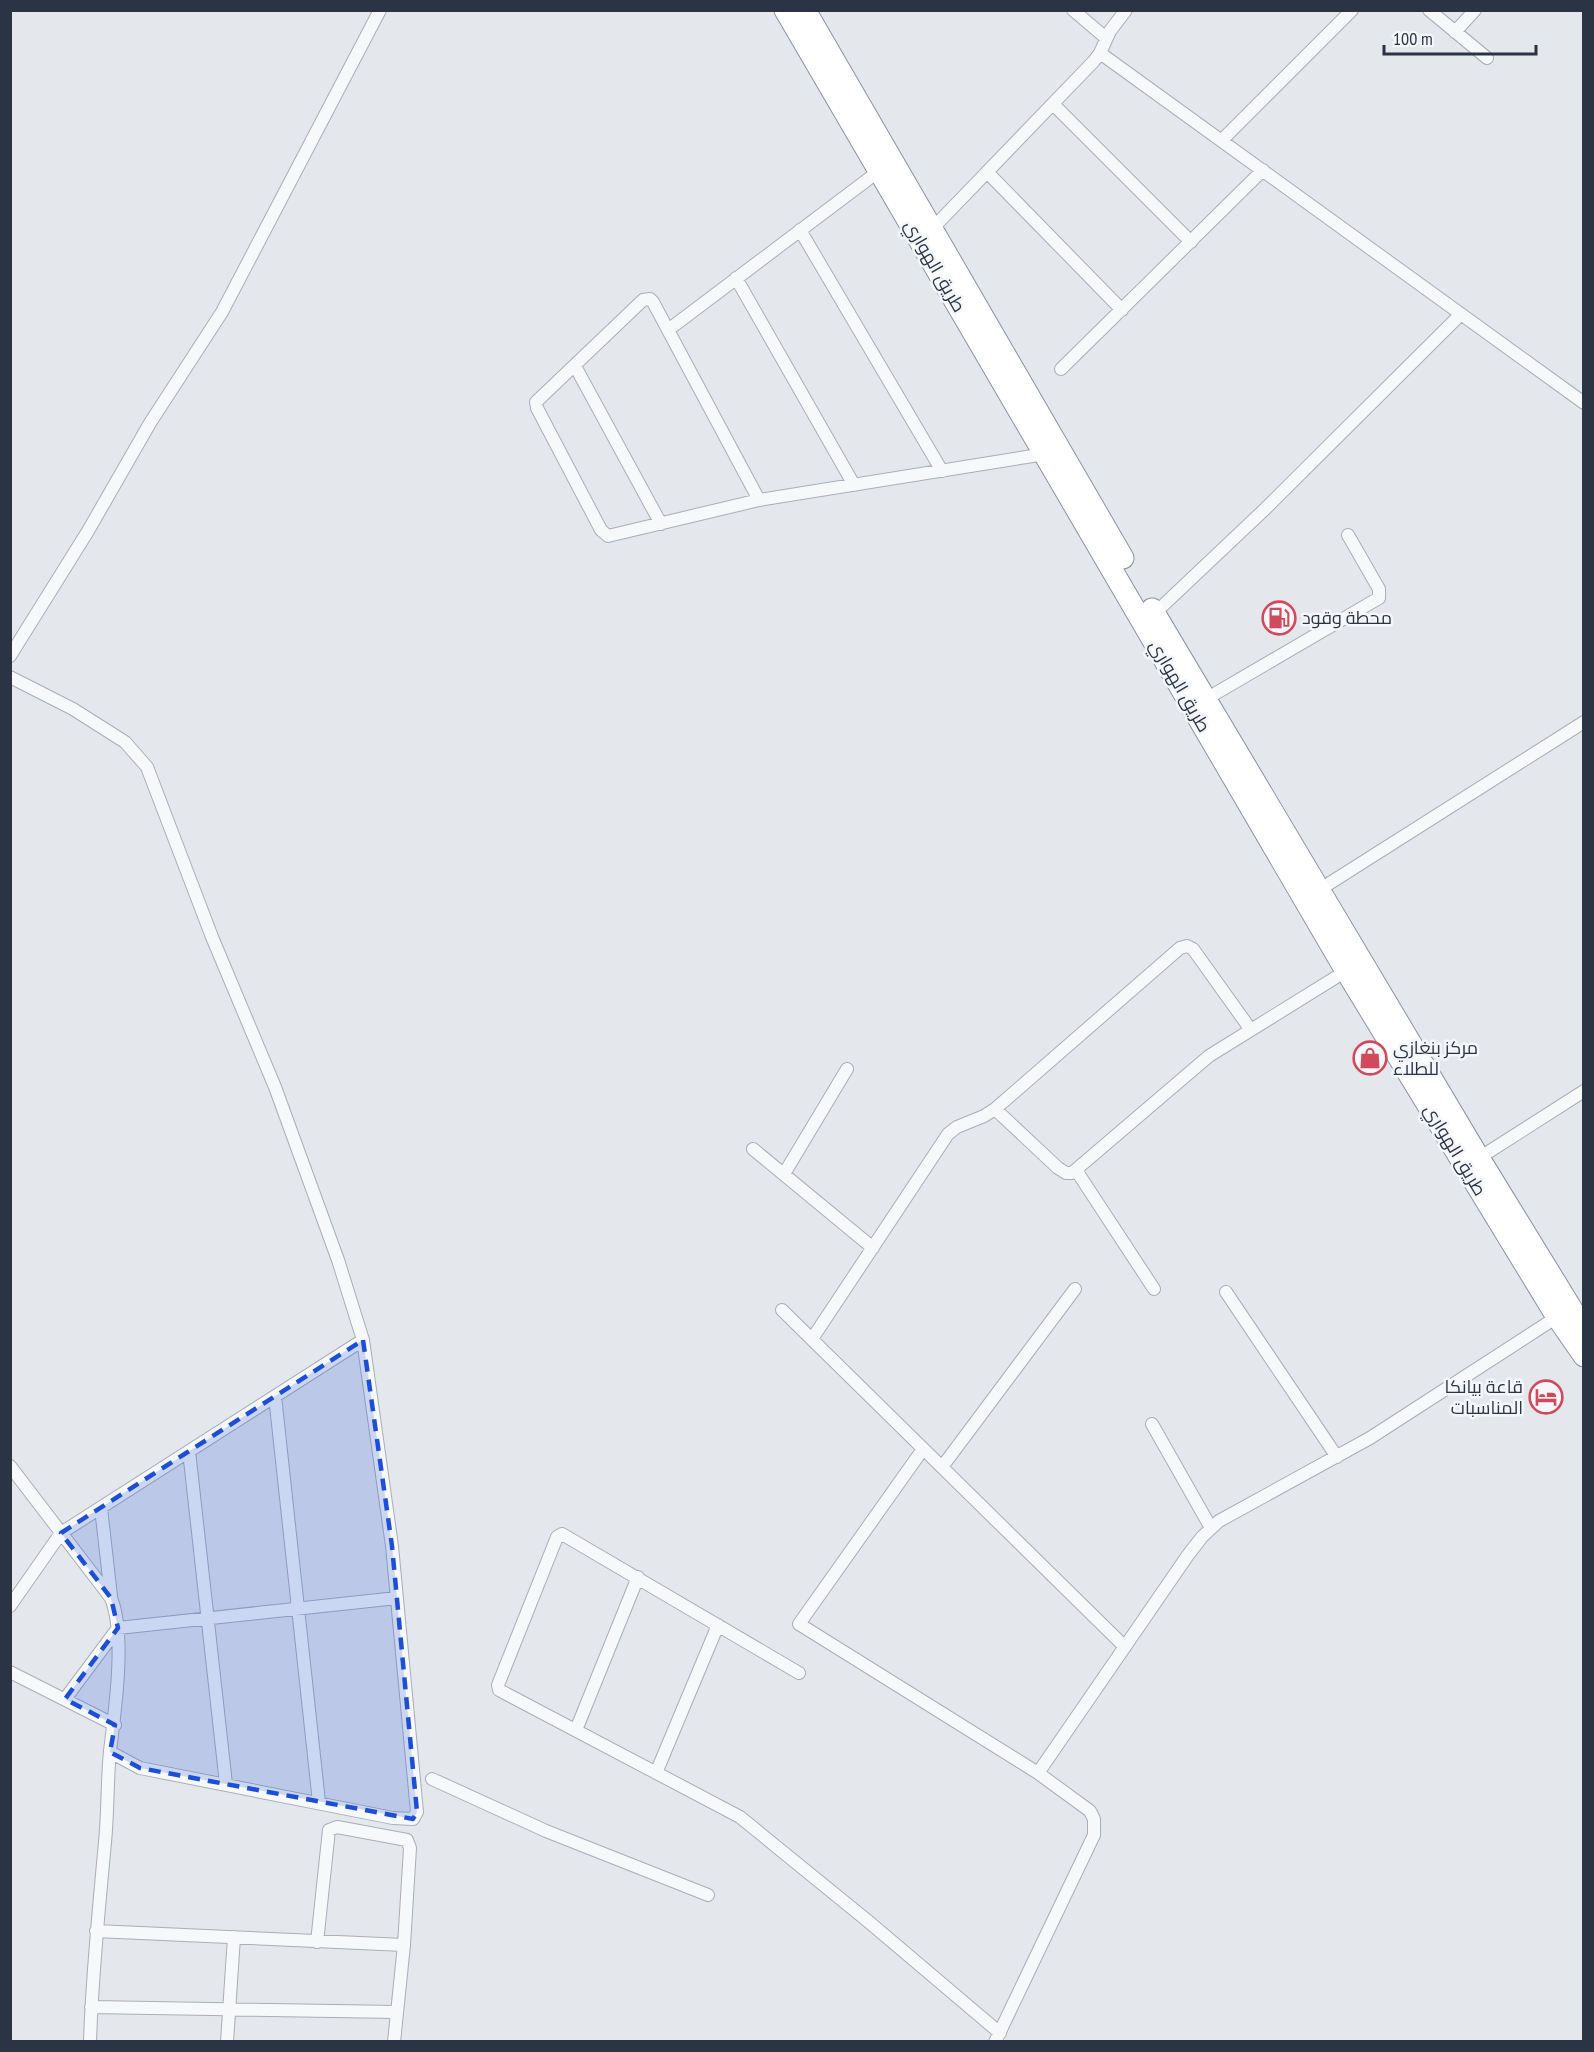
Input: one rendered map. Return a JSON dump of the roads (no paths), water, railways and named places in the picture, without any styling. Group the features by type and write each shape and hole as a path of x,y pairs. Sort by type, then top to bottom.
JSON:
{"highway":[{"name":"طريق الهواري","path":"785,10 811,37 932,230 1319,890 1584,1329"},
{"name":"طريق الهواري","path":"805,10 811,37 879,171 1346,971 1557,1317 1584,1356"}],"street":[{"path":"10,656 88,531 150,423 222,312 380,10"},
{"path":"1073,10 1106,38"},
{"path":"932,230 1100,52 1106,38 1126,10"},
{"path":"1222,140 1352,10"},
{"path":"1429,10 1487,58"},
{"path":"1455,32 1475,10"},
{"path":"1100,52 1584,403"},
{"path":"1053,104 1191,242"},
{"path":"1061,369 1263,170"},
{"path":"668,330 879,171"},
{"path":"988,172 1122,310"},
{"path":"800,230 942,471"},
{"path":"736,278 854,485"},
{"path":"759,500 653,302 647,298 537,400 536,405 601,530 613,536 759,500 1045,454"},
{"path":"1155,613 1311,466 1460,315"},
{"path":"575,366 661,524"},
{"path":"1206,699 1379,598 1379,589 1348,535"},
{"path":"10,676 73,709 124,742 147,767 212,937 275,1087 338,1260 363,1340 392,1546 417,1812 413,1819 406,1820 140,1768 110,1752"},
{"path":"1319,890 1584,722"},
{"path":"812,1339 948,1134 957,1126 984,1116 995,1109 1180,948 1187,946 1193,949 1251,1030"},
{"path":"995,1109 1058,1168 1066,1173 1076,1170 1209,1056 1346,971"},
{"path":"784,1174 848,1069"},
{"path":"1479,1158 1584,1091"},
{"path":"753,1149 873,1248"},
{"path":"1076,1170 1154,1289"},
{"path":"942,1467 1076,1290"},
{"path":"1226,1292 1337,1457"},
{"path":"782,1310 1125,1647"},
{"path":"1038,1773 1188,1555 1211,1528 1219,1521 1337,1457 1557,1317"},
{"path":"10,1606 61,1533 363,1340"},
{"path":"275,1396 319,1802"},
{"path":"1152,1424 1211,1528"},
{"path":"799,1673 565,1534 557,1537 498,1685 499,1690 740,1817 869,1922 997,2037 1094,1835 1094,1819 1090,1811 1038,1773 799,1624 923,1449"},
{"path":"189,1451 226,1784"},
{"path":"10,1466 111,1598 116,1609 118,1629 115,1725 110,1752 90,2042"},
{"path":"100,1508 111,1598"},
{"path":"576,1730 638,1577"},
{"path":"64,1699 118,1629 397,1598"},
{"path":"656,1773 718,1625"},
{"path":"10,1672 115,1725"},
{"path":"432,1779 546,1831 708,1895"},
{"path":"317,1942 329,1830 337,1827 404,1839 409,1843 404,1945 394,2042"},
{"path":"96,1931 404,1945"},
{"path":"227,2042 234,1937"},
{"path":"91,2007 397,2012"}],"place":[{"name":"محطة وقود","path":"1279,618"},
{"name":"مركز بنغازي للطلاء","path":"1370,1058"},
{"name":"قاعة بيانكا المناسبات","path":"1546,1397"}]}
